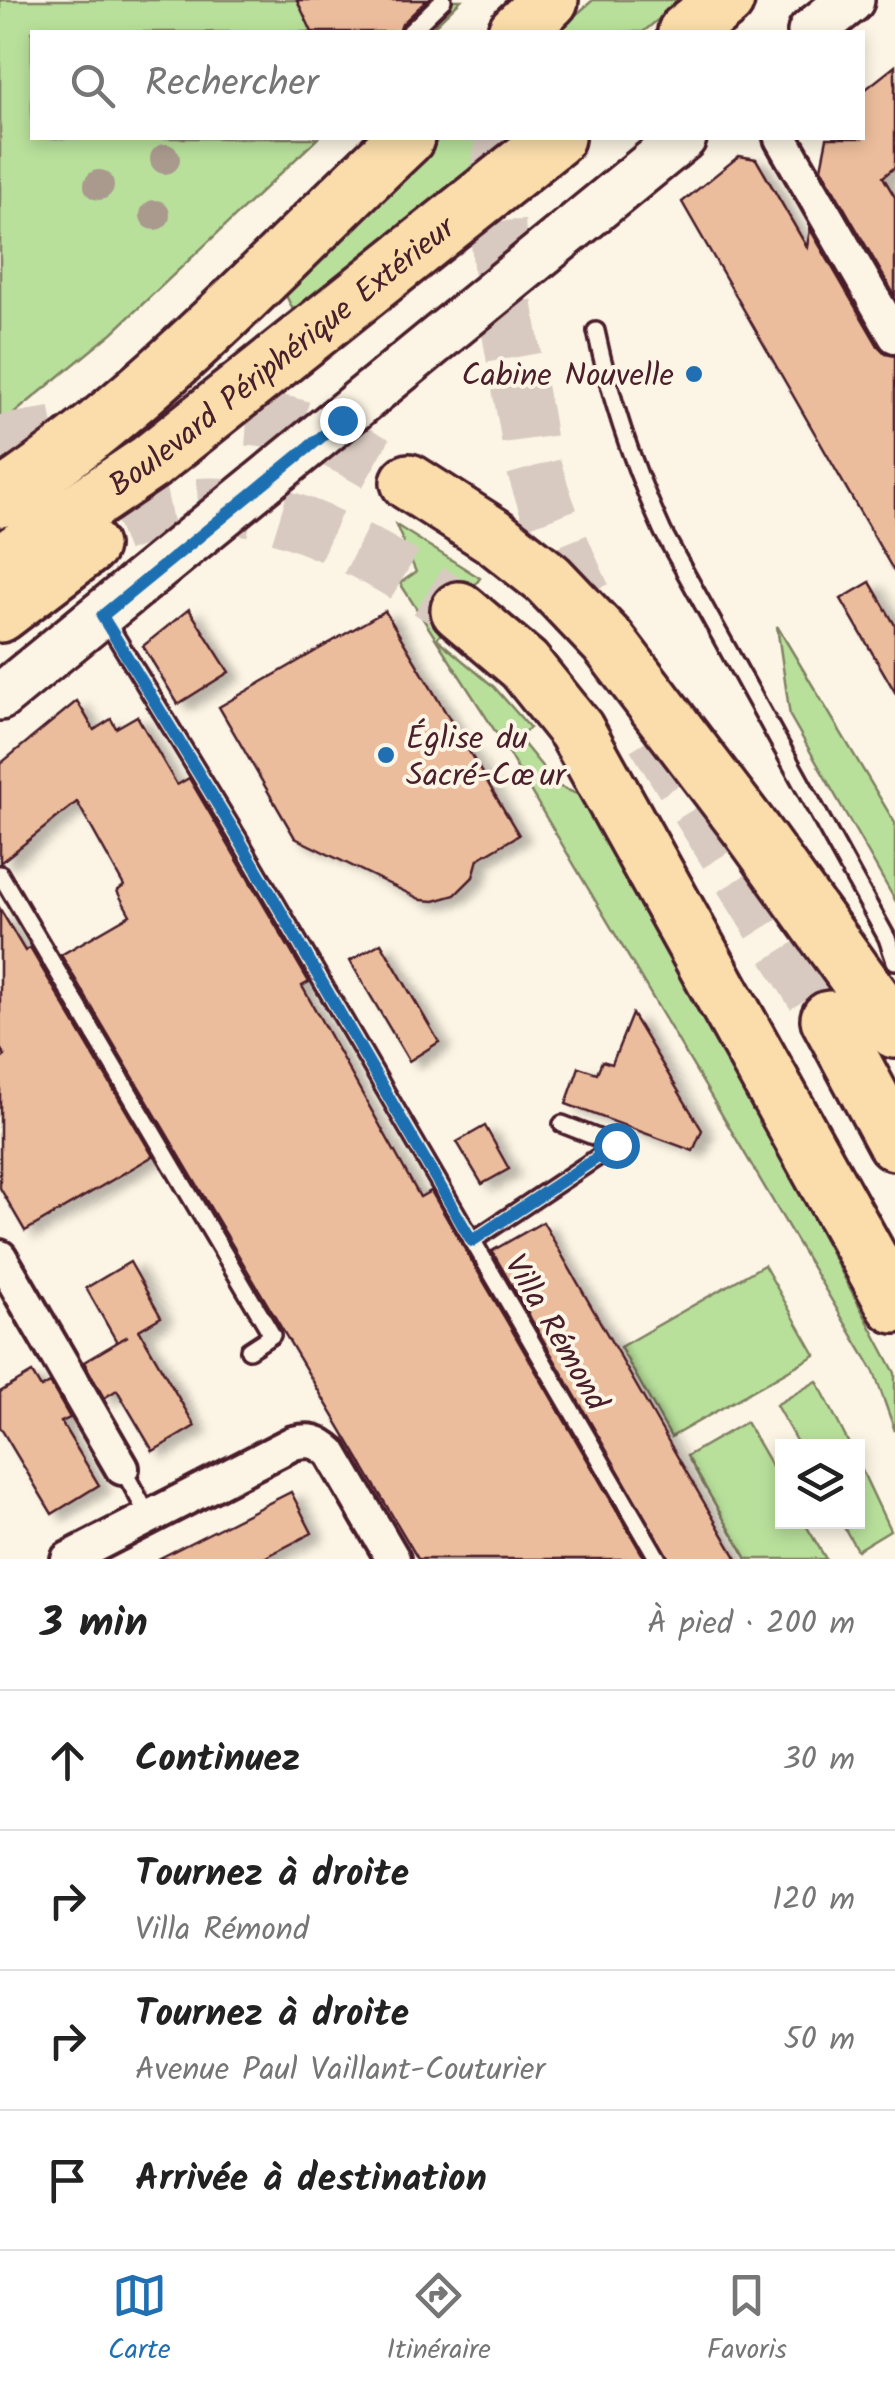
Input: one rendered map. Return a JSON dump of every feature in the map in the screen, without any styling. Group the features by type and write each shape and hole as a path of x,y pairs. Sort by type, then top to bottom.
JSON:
{"highway":[{"path":"518,30 550,0"},
{"path":"688,30 726,0"},
{"path":"0,499 101,423 198,340 404,140"},
{"name":"Boulevard Périphérique Extérieur","path":"0,564 150,462 554,140"},
{"path":"0,614 288,394 312,336"},
{"path":"409,482 495,537 548,579 610,643 895,1030"},
{"path":"459,610 524,665 576,730 895,1305"},
{"path":"829,1019 895,1142"}],"main road":[{"path":"814,30 851,0"},
{"path":"0,698 682,140"}],"street":[{"path":"783,140 895,336"},
{"path":"0,1257 122,1468"},
{"path":"68,1559 293,1442 306,1440 320,1443 331,1453 393,1559"}],"lane":[{"path":"412,30 443,0"},
{"path":"596,332 611,399 634,467 663,532 887,938 895,961"},
{"name":"Villa Rémond","path":"102,616 240,841 658,1559"},
{"path":"0,874 272,1335 249,1350"},
{"path":"472,1241 616,1145 562,1124"},
{"path":"122,1468 149,1517"}],"green space":[{"path":"0,0 461,0 430,30 30,30 30,140 316,140 112,333 0,425"},
{"path":"593,0 682,0 645,30 558,30"},
{"path":"438,140 516,140 295,314 282,287"},
{"path":"396,525 480,578 437,639 494,687 530,728 504,745 400,583 416,572"},
{"path":"777,626 895,823 895,900 790,716"},
{"path":"523,743 558,786 591,800 895,1373 895,1431 874,1372 508,753"},
{"path":"764,1265 815,1355 671,1437 620,1347"},
{"path":"817,1381 846,1439 795,1439 776,1405"},
{"path":"746,1422 775,1472 775,1529 808,1529 826,1559 747,1559 687,1456"},
{"path":"865,1477 890,1530 857,1550 845,1529 865,1529"}],"building":[{"path":"297,0 427,0 400,30 311,30"},
{"path":"895,66 895,167 883,177 895,197 895,296 821,168 827,140 865,140 865,90"},
{"path":"739,156 756,159 807,247 810,229 878,346 895,356 895,573 682,202"},
{"path":"870,582 895,625 895,692 841,599"},
{"path":"189,609 229,672 178,704 143,646"},
{"name":"Église du Sacré-Cœur","path":"385,611 519,835 478,859 473,877 455,895 434,901 422,900 295,838 219,707"},
{"path":"77,701 94,730 111,719 116,728 137,716 177,785 189,778 309,982 302,986 420,1197 431,1191 645,1559 418,1559 61,955 130,915 117,891 124,886 77,802 0,863 0,764"},
{"path":"0,909 25,951 30,948 153,1156 25,1231 0,1188 0,1060 5,1056 0,1048"},
{"path":"381,943 439,1042 409,1061 350,961"},
{"path":"632,1014 702,1130 693,1151 566,1104 579,1067 597,1073 602,1061 612,1064"},
{"path":"485,1126 509,1169 482,1184 457,1142"},
{"path":"543,1222 737,1559 669,1559 492,1251"},
{"path":"130,1262 161,1317 139,1330 195,1426 153,1451 117,1390 104,1398 84,1362 128,1336 117,1342 86,1288"},
{"path":"32,1373 41,1388 50,1383 70,1418 61,1422 99,1485 52,1514 0,1427 0,1392"},
{"path":"291,1492 312,1533 262,1559 158,1559"}],"tunnel":[{"path":"503,140 498,207 502,275 532,458 554,527 599,628"},
{"path":"0,443 150,421 229,417 265,420 327,438 409,482"},
{"path":"42,559 123,524 166,511 209,505 240,507 273,514 340,540 459,610"},
{"path":"654,736 829,1019"}],"place":[{"name":"Cabine Nouvelle","path":"694,374"},
{"name":"Église du Sacré-Cœur","path":"386,755"}],"route":[{"path":"342,420 102,616 240,841 472,1241 616,1145"}]}
